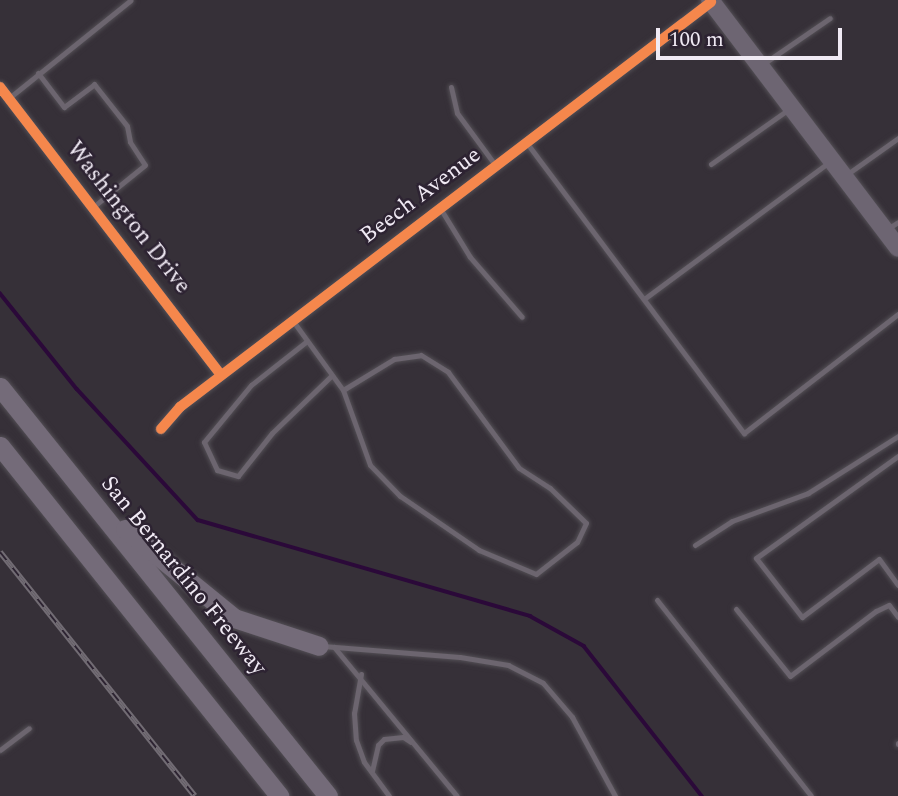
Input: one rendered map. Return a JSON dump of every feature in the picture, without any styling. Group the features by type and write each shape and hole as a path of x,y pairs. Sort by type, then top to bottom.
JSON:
{"highway":[{"name":"San Bernardino Freeway","path":"0,387 328,796"},
{"path":"0,446 279,796"},
{"path":"94,504 234,618 326,646"}],"main road":[{"path":"711,1 831,160 891,226 898,248"}],"street":[{"name":"Beech Avenue","path":"161,429 180,407 221,375 711,1"},
{"name":"Washington Drive","path":"0,87 221,375"}],"lane":[{"path":"9,98 131,0"},
{"path":"760,66 830,18"},
{"path":"38,73 64,107 94,84 127,126 130,142 145,165 93,207"},
{"path":"451,87 457,113 496,166"},
{"path":"711,164 791,107"},
{"path":"844,176 898,138"},
{"path":"526,142 744,433 898,314"},
{"path":"644,299 831,160"},
{"path":"440,208 470,257 522,317"},
{"path":"293,320 343,390 370,465 400,496 479,550 536,574 577,542 586,523 550,488 519,468 448,372 421,355 394,359 343,390"},
{"path":"307,341 251,385 204,442 217,470 238,476 272,433 332,375"},
{"path":"695,545 732,521 808,493 898,436"},
{"path":"898,456 756,558 802,617 879,559 898,584"},
{"path":"657,600 811,796"},
{"path":"736,609 790,676 876,611 890,605 898,617"},
{"path":"326,646 361,674 457,796"},
{"path":"326,646 460,657 508,665 543,683 572,717 615,796"},
{"path":"361,674 354,713 356,740 371,772 389,796"},
{"path":"0,750 29,727"},
{"path":"371,772 378,745 384,739 403,737 417,746"}],"waterway":[{"path":"0,293 77,389 198,520 530,616 584,646 702,796"}],"railway":[{"path":"0,552 195,796"}],"cycle path":[{"path":"161,429 180,407 711,2"},
{"path":"0,87 221,375"}]}
